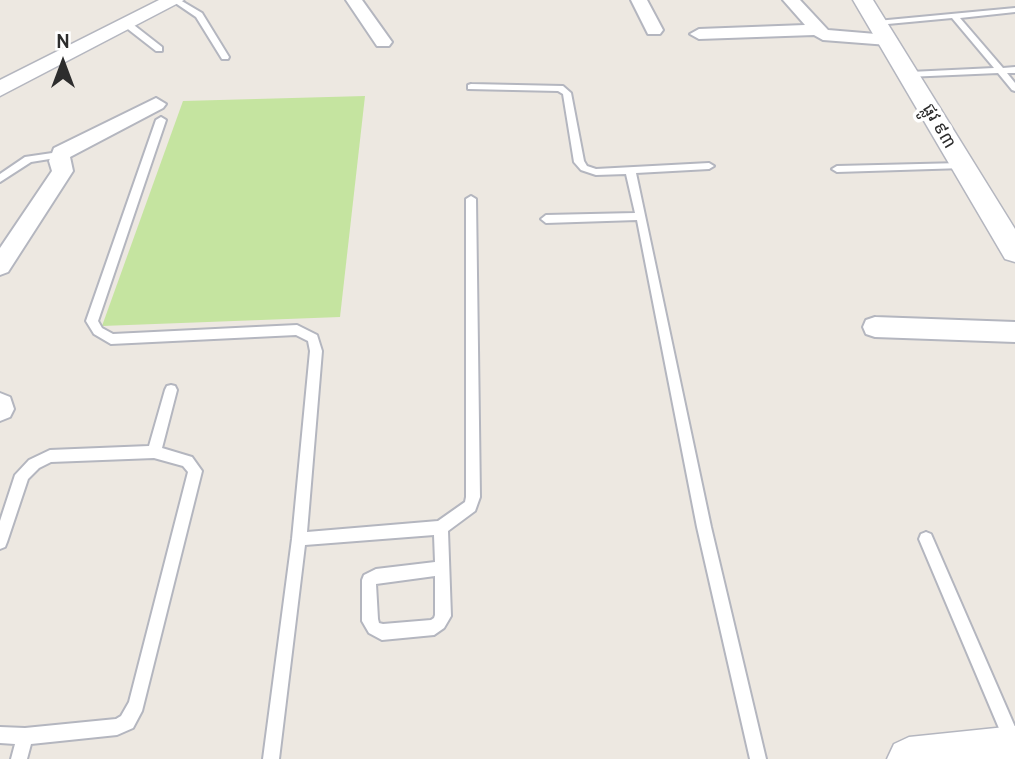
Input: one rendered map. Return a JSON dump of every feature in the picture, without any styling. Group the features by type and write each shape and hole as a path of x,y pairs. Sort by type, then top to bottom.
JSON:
{"street":[{"path":"0,71 139,0"},
{"path":"0,89 174,0"},
{"path":"354,0 383,42"},
{"path":"639,0 654,30"},
{"path":"791,0 823,35 883,31"},
{"name":"ផ្លូវ ៩៣","path":"863,0 1015,252"},
{"path":"699,34 816,30"},
{"path":"0,266 63,171 59,155 159,112"},
{"path":"875,327 1015,332"},
{"path":"909,759 1015,746"}],"lane":[{"path":"174,0 199,15 225,57"},
{"path":"883,31 954,16 1015,10"},
{"path":"954,16 1015,88"},
{"path":"127,24 159,49"},
{"path":"910,75 1015,70"},
{"path":"471,87 560,88 567,93 575,151 584,168 596,173 709,166"},
{"path":"159,112 92,321 98,331 111,339 297,330 313,338 316,351 299,539 271,759"},
{"path":"0,179 28,159 59,155"},
{"path":"838,169 961,166"},
{"path":"631,172 704,527 758,759"},
{"path":"299,539 441,528 470,506 473,497 471,199"},
{"path":"546,219 641,216"},
{"path":"154,452 171,390"},
{"path":"0,542 22,475 34,464 50,456 154,452 187,460 195,471 136,705 127,722 117,727 25,736 0,735"},
{"path":"441,528 442,568 443,616 439,623 434,627 382,632 374,628 370,621 369,580 376,576 442,568"},
{"path":"926,539 1015,746"},
{"path":"19,759 25,736"}],"green space":[{"path":"365,96 340,317 102,326 183,101"}]}
